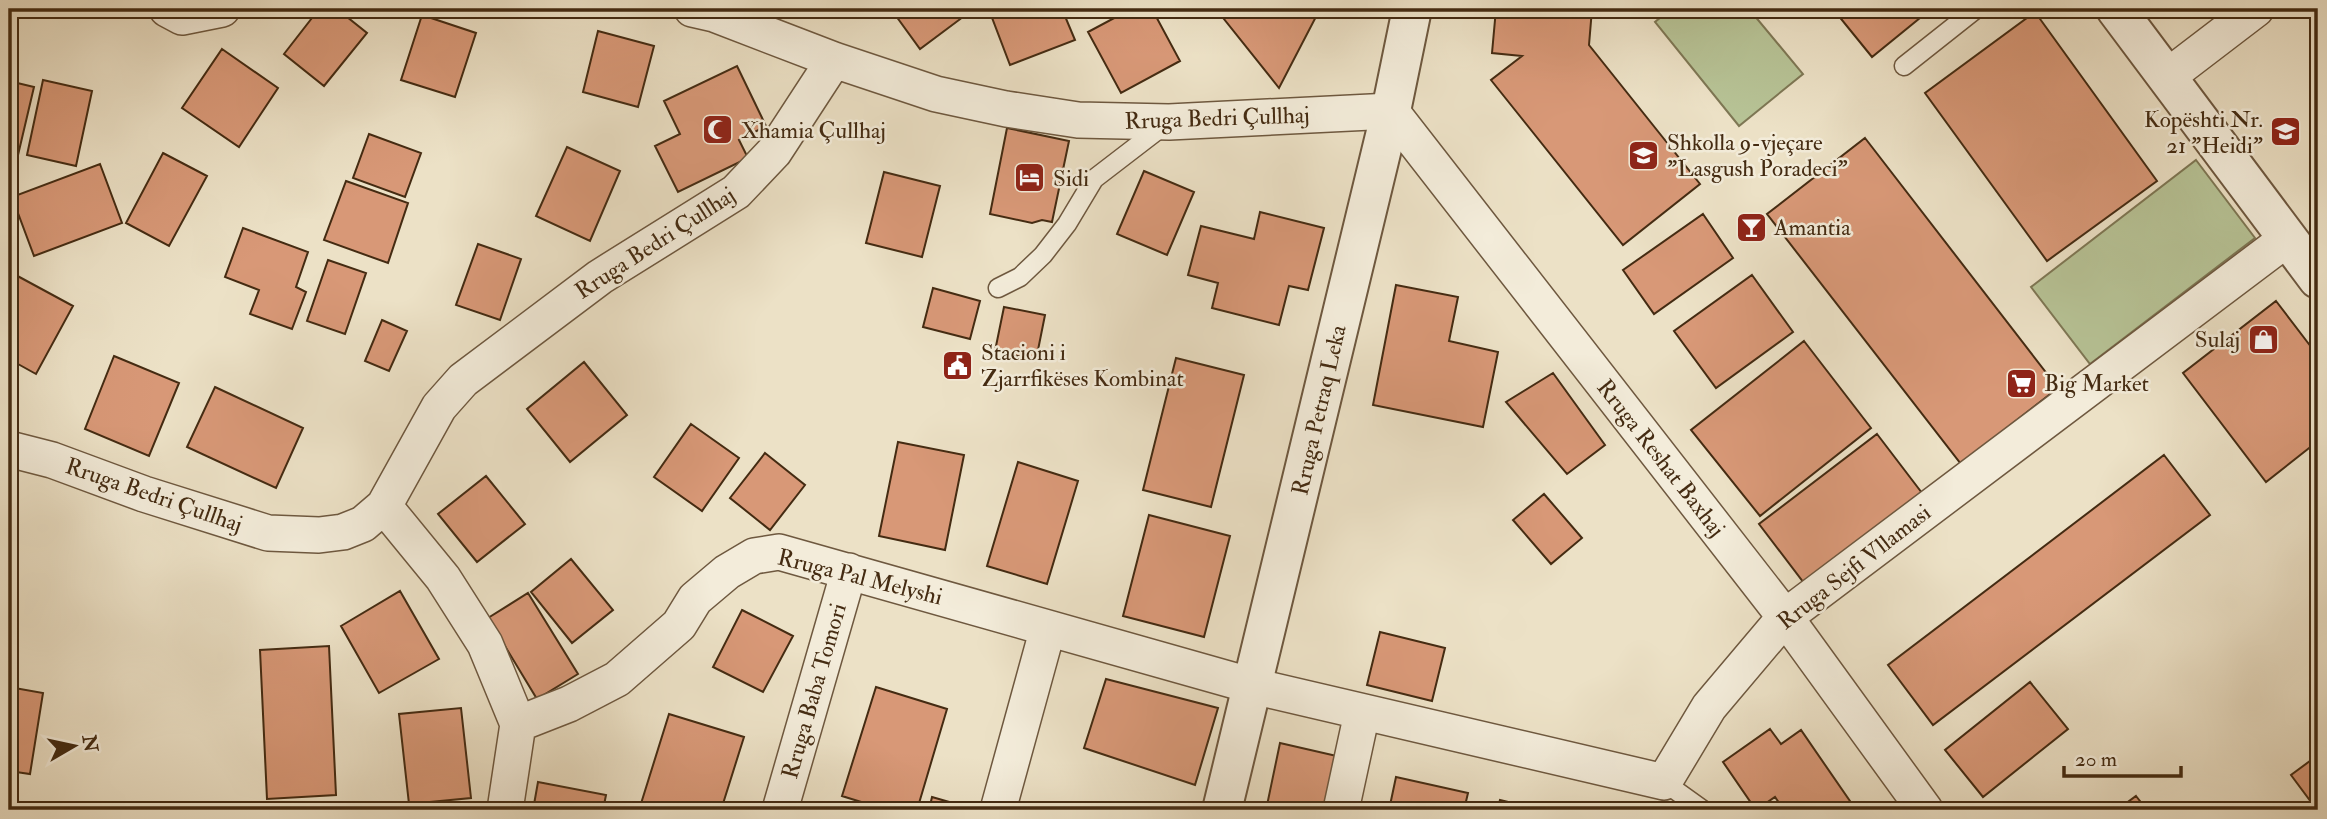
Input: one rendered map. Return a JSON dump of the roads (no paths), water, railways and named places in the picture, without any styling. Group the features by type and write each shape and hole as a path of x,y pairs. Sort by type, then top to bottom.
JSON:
{"street":[{"path":"167,9 182,17 222,9"},
{"path":"692,9 714,14 834,60"},
{"name":"Rruga Petraq Leka","path":"1222,810 1391,111 1412,9"},
{"path":"2116,9 2318,279"},
{"path":"2167,77 2256,9"},
{"name":"Rruga Bedri Çullhaj","path":"9,449 52,460 144,494 268,533 319,535 343,532 363,524 384,506 439,407 463,380 600,277 736,192 774,152 834,60 936,94 1006,109 1078,120 1169,122 1391,111"},
{"name":"Rruga Reshat Baxhaj","path":"1391,111 1785,617 1925,810"},
{"name":"Rruga Sejfi Vllamasi","path":"1664,782 1709,707 1785,617 2288,238"},
{"path":"384,506 443,578 485,644 519,724 505,810"},
{"name":"Rruga Pal Melyshi","path":"519,724 569,704 617,679 679,625 695,599 727,572 754,556 779,552 1253,686"},
{"name":"Rruga Baba Tomori","path":"780,810 849,571"},
{"path":"998,810 1048,628"},
{"path":"1253,686 1664,782"},
{"path":"1341,810 1362,713"}],"lane":[{"path":"1904,66 1976,9"},
{"path":"998,288 1020,276 1043,255 1094,179 1169,122"},
{"path":"1664,782 1703,810"}],"place":[{"name":"Xhamia Çullhaj","path":"718,130"},
{"name":"Kopështi Nr. 21 \"Heidi\"","path":"2286,132"},
{"name":"Shkolla 9-vjeçare \"Lasgush Poradeci\"","path":"1644,155"},
{"name":"Sidi","path":"1030,178"},
{"name":"Amantia","path":"1751,227"},
{"name":"Sulaj","path":"2263,339"},
{"name":"Stacioni i Zjarrfikëses Kombinat","path":"958,365"},
{"name":"Big Market","path":"2021,383"}]}
